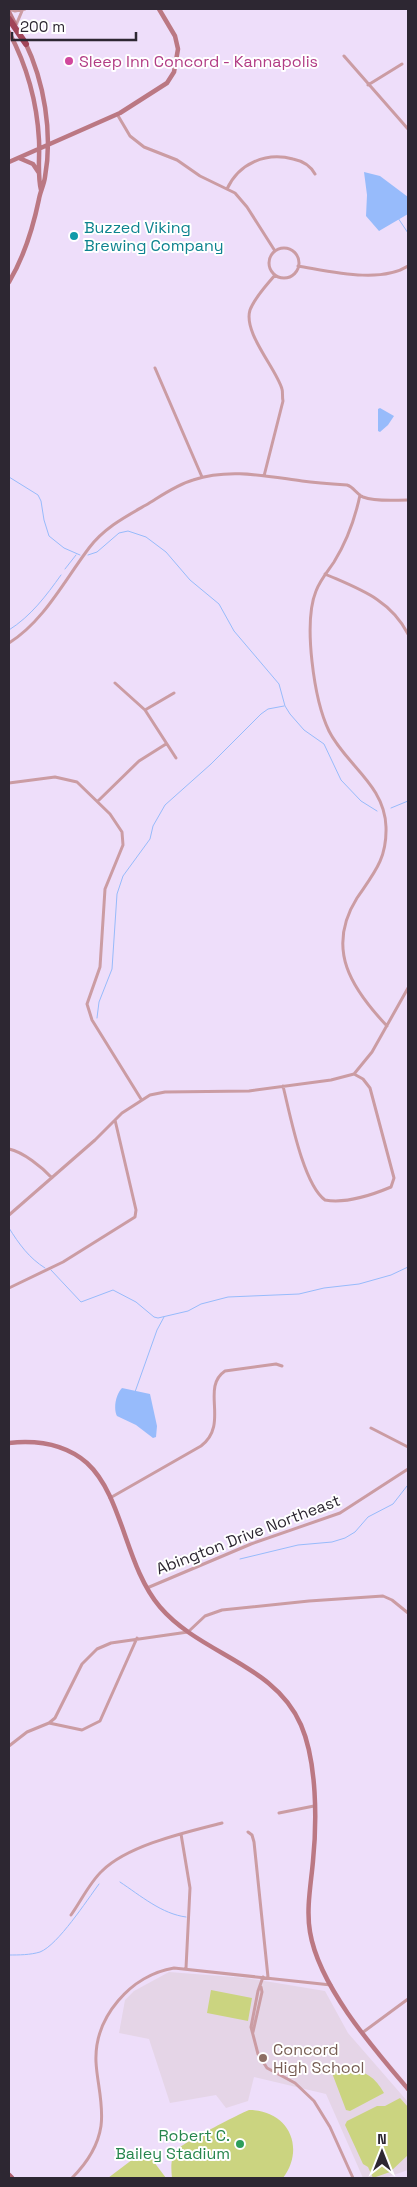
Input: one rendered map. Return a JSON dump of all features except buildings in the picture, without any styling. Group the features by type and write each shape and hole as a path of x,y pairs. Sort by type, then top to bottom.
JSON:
{"highway":[{"path":"9,19 26,44"}],"main road":[{"path":"9,2175 12,2178"}],"street":[{"path":"9,162 117,114 167,83 174,72 178,49 175,36 159,9"},
{"path":"9,282 26,245 46,172 47,145 40,85 26,44 16,25 9,10 24,10 16,25"},
{"path":"9,32 19,52 29,82 36,113 40,148 39,173 41,190"},
{"path":"344,56 408,129"},
{"path":"368,85 402,64"},
{"path":"117,114 130,136 144,147 177,160 200,176 235,194 247,207 275,251"},
{"path":"227,189 232,177 240,170 260,159 272,156 298,160 311,166 315,174"},
{"path":"19,158 33,164 39,173"},
{"path":"285,248 294,252 297,256 298,266 297,271 284,278 275,275 269,263 275,251 285,248"},
{"path":"298,266 351,275 390,273 402,271 408,266"},
{"path":"264,476 282,401 282,388 261,350 249,319 250,310 275,275"},
{"path":"155,368 202,477"},
{"path":"9,643 30,626 90,546 106,530 176,488 202,477 227,473 347,485 352,486 360,495 381,500 408,500"},
{"path":"360,495 349,532 314,597 310,618 318,702 336,745 374,788 386,824 386,838 382,859 350,911 344,933 344,951 348,973 355,988 387,1026"},
{"path":"325,574 382,602 398,617 408,634"},
{"path":"115,683 145,710 176,758"},
{"path":"145,710 174,694"},
{"path":"98,801 139,761 166,744"},
{"path":"9,783 43,778 65,778 81,785 98,801 120,827 124,840 106,881 102,960 87,1004 92,1020 141,1099"},
{"path":"9,1215 141,1099 161,1093 228,1092 283,1086 332,1080 354,1074 367,1060 408,988"},
{"path":"283,1086 299,1147 315,1191 325,1200 348,1200 378,1192 391,1186 394,1178 370,1088 363,1078 354,1074"},
{"path":"9,1288 63,1262 135,1217 136,1210 115,1120"},
{"path":"9,1149 20,1153 42,1168 52,1178"},
{"path":"109,1498 201,1446 211,1437 215,1426 214,1391 219,1375 225,1371 276,1364 282,1366"},
{"path":"371,1428 408,1447"},
{"path":"9,1443 36,1442 66,1450 90,1467 103,1485 131,1556 146,1588 170,1617 188,1632 258,1674 288,1701 302,1726 307,1741 312,1777 314,1835 308,1910 309,1930 313,1946 331,1985 362,2034 408,2089"},
{"name":"Abington Drive Northeast","path":"146,1588 251,1544 340,1513 408,1469"},
{"path":"9,1746 27,1732 49,1723 61,1709 78,1670 97,1649 111,1643 188,1632 205,1616 215,1611 309,1601 383,1596 392,1600 408,1613"},
{"path":"49,1723 82,1730 100,1721 137,1638"},
{"path":"279,1813 314,1806"},
{"path":"71,1915 101,1871 117,1860 158,1840 222,1823"},
{"path":"248,1832 252,1835 254,1842 266,1977 258,1991 251,2026 258,2054 267,2068 302,2088 321,2111 353,2178"},
{"path":"181,1834 190,1888 186,1968"},
{"path":"72,2178 86,2161 100,2134 102,2114 96,2045 106,2017 117,2002 144,1979 161,1971 186,1968 331,1985"},
{"path":"362,2034 408,1999"}],"shaded area":[{"name":"Concord High School","path":"169,1972 246,1978 325,1991 348,2033 408,2102 408,2170 385,2178 363,2178 326,2094 254,2077 248,2101 226,2108 216,2095 170,2103 149,2039 119,2033 125,2000 134,1991"}],"green space":[{"path":"211,1990 252,1998 248,2021 207,2013"},
{"path":"352,2069 369,2075 384,2093 350,2111 346,2110 332,2073"},
{"path":"400,2098 408,2107 408,2155 390,2172 373,2178 368,2167 363,2164 345,2125 347,2121 377,2106 385,2106"},
{"name":"Robert C. Bailey Stadium","path":"249,2110 274,2116 283,2123 289,2132 293,2143 293,2154 290,2166 283,2178 172,2178 172,2159 178,2149 200,2135"},
{"path":"145,2150 166,2178 108,2178"}],"water":[{"path":"364,172 380,176 408,197 408,214 379,231 366,216 367,195"},
{"path":"380,408 394,416 380,432 378,431 378,409"},
{"path":"122,1388 150,1394 157,1426 156,1437 153,1438 136,1425 117,1416 115,1409 116,1401"}],"waterway":[{"path":"398,218 408,233"},
{"path":"9,477 38,495 49,536 64,548 80,555"},
{"path":"88,555 97,552 119,533 128,531 146,537 166,552 190,580 219,604 234,631 279,684 285,706 290,714 304,730 324,744 341,780 361,801 377,811"},
{"path":"65,569 76,555"},
{"path":"9,630 31,612 61,575"},
{"path":"97,1018 99,1002 112,969 117,894 123,876 150,839 153,826 165,805 211,764 261,714 268,709 284,706"},
{"path":"391,808 408,801"},
{"path":"9,1228 25,1250 45,1268"},
{"path":"51,1270 81,1302 113,1290 136,1302 154,1317 158,1318 188,1311 201,1304 228,1297 299,1294 324,1288 359,1284 391,1275 408,1267"},
{"path":"135,1392 157,1330 164,1317"},
{"path":"240,1559 298,1545 332,1542 345,1538 355,1532 368,1517 393,1504 407,1486"},
{"path":"120,1882 160,1908 186,1917"},
{"path":"9,1955 32,1954 47,1948 72,1921 99,1884"}],"place":[{"name":"Sleep Inn Concord - Kannapolis","path":"69,61"},
{"name":"Buzzed Viking Brewing Company","path":"74,236"},
{"name":"Concord High School","path":"263,2058"},
{"name":"Robert C. Bailey Stadium","path":"240,2144"}]}
